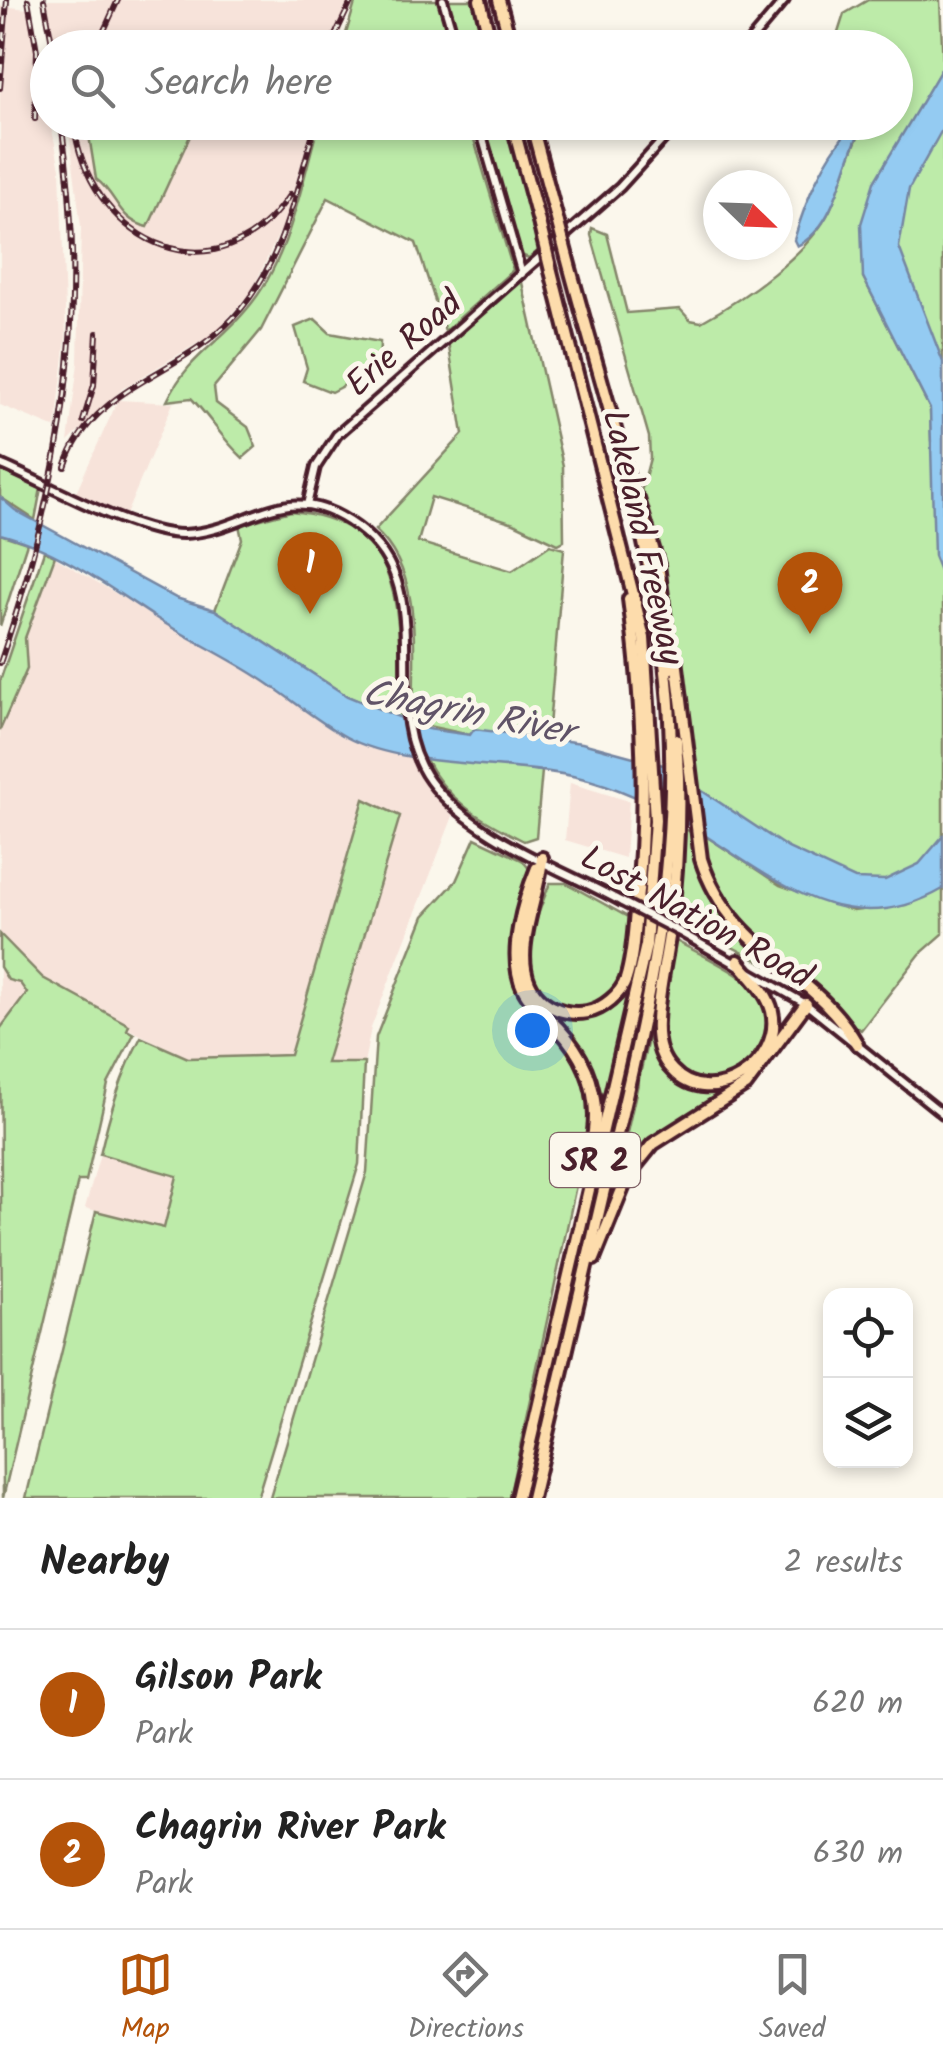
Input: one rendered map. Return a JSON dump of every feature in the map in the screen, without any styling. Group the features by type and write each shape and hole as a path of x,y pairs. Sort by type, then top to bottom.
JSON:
{"highway":[{"path":"480,0 488,30"},
{"path":"499,0 507,30"},
{"name":"Lakeland Freeway","path":"517,140 644,638 654,752 655,820 646,945 517,1498"},
{"name":"Lakeland Freeway","path":"536,140 623,469 659,623 679,765"},
{"path":"623,469 639,500 658,565 679,765 710,888 744,934 845,1022 858,1044"},
{"path":"542,858 524,952 524,976 547,1004 566,1013 589,1012 608,1002 625,983 640,876 643,745 628,568"},
{"path":"679,765 658,1041 671,1070 693,1084 712,1087 735,1081 752,1066 769,1040 771,1009 738,961"},
{"name":"SR 2","path":"532,1498 656,970 675,832"},
{"path":"542,858 516,949 516,967 523,989 584,1059 595,1093 593,1141 560,1281 550,1351"},
{"path":"555,1400 570,1360 596,1253 628,1175 665,1133 746,1085 806,1004"}],"street":[{"path":"443,0 452,30"},
{"path":"759,30 785,0"},
{"path":"483,140 522,274"},
{"name":"Erie Road","path":"307,505 316,467 337,434 629,178 663,140"},
{"path":"0,464 147,528 196,533 258,510 307,505"},
{"name":"Lost Nation Road","path":"307,505 354,524 382,550 394,569 405,610 410,738 422,767 461,814 738,961 806,1004 943,1114"}],"shaded area":[{"path":"47,0 350,0 341,30 52,30"},
{"path":"0,6 28,9 32,30 30,140 54,140 60,169 66,337 56,428 0,405"},
{"path":"70,140 308,140 283,225 252,290 216,332 123,388 68,442 78,363 81,227"},
{"path":"118,400 173,403 125,517 75,494"},
{"path":"44,551 256,676 313,715 385,751 411,754 435,796 453,816 371,1028 364,1063 327,1064 290,1055 188,1058 35,983 0,1028 0,681"},
{"path":"570,783 629,801 625,858 565,840"},
{"path":"100,1154 177,1175 164,1228 85,1208"}],"green space":[{"path":"356,0 439,0 448,30 347,30"},
{"path":"446,0 474,0 482,30 455,30"},
{"path":"868,0 940,0 943,66 913,118 913,30 839,30 844,14"},
{"path":"943,120 943,397 878,203"},
{"path":"90,140 188,140 148,227 130,219 96,179"},
{"path":"314,140 474,140 513,270 445,331 416,243 328,198 261,330 214,387 216,403 248,427 256,447 243,458 191,398 167,401 194,361 225,333 262,289 292,220"},
{"path":"487,140 510,140 539,250 529,258 518,254"},
{"path":"857,140 900,140 863,277 930,409 931,440 943,437 943,934 920,954 861,1030 828,1006 762,946 728,908 712,880 701,833 780,885 853,911 906,905 901,887 838,890 697,805 698,779 668,590 641,492 650,458 649,437 591,235 592,228 607,234 627,313 680,309 690,320 701,322 793,260 820,227"},
{"path":"521,278 563,466 564,541 558,544 514,523 431,497 418,542 512,571 550,545 564,549 548,738 475,730 470,735 414,723 413,620 409,595 403,571 375,530 463,434 448,341"},
{"path":"315,319 330,333 380,342 379,367 331,392 303,381 307,368 295,327"},
{"path":"0,470 41,488 35,520 0,497"},
{"path":"291,511 331,520 360,536 379,557 391,584 397,615 400,719 347,696 215,610 242,539 239,525"},
{"path":"0,534 27,543 0,626"},
{"path":"44,551 55,556 25,638 27,669 0,730 0,681"},
{"path":"424,756 542,771 536,837 524,841 466,807 443,785"},
{"path":"364,799 400,816 326,1063 364,1063 359,1164 257,1498 26,1498 96,1211 164,1228 177,1176 100,1154 134,1051 141,1037 188,1058 290,1055"},
{"path":"682,827 692,833 703,873 721,910 784,974 677,918"},
{"path":"475,838 522,860 531,871 514,943 517,985 575,1055 592,1111 509,1498 270,1498 367,1172 376,1037 424,916 456,881"},
{"path":"550,883 566,883 633,920 620,980 594,1003 555,1003 534,986 529,973 531,939"},
{"path":"0,934 43,978 129,1025 127,1030 134,1034 108,1084 86,1181 78,1181 3,1498 0,1029 27,993 20,983 8,980 0,967"},
{"path":"674,940 737,974 764,999 770,1024 764,1046 749,1064 730,1076 708,1081 687,1078 671,1065 661,1041 663,991"},
{"path":"633,974 599,1115 594,1083 584,1058 547,1012 548,1008 560,1013 612,1004"},
{"path":"652,1021 658,1050 691,1086 750,1077 655,1142 625,1177 612,1200"}],"water":[{"path":"943,66 943,128 909,189 899,247 943,362 943,578 934,556 930,409 863,277 861,224 874,182 899,140 913,140 913,116"},
{"path":"842,140 856,140 829,211 821,225 797,246 794,240 804,209"},
{"path":"0,497 15,510 176,598 215,610 347,696 428,729 470,735 474,729 582,743 663,765 788,848 855,879 885,880 919,864 943,836 943,889 908,905 875,910 843,908 782,884 682,821 608,786 550,772 427,760 370,747 346,737 258,677 80,569 40,548 0,534"}],"railway":[{"path":"0,88 7,0"},
{"path":"28,0 33,30"},
{"path":"44,0 50,30"},
{"path":"104,30 118,0"},
{"path":"338,30 352,0"},
{"path":"0,663 40,528 65,396 72,262 63,140"},
{"path":"77,140 87,172 107,205 133,230 163,246 196,252 229,246 261,227 290,194"},
{"path":"65,467 78,439 95,417 116,399 211,338 250,297 286,226 311,140"},
{"path":"83,421 94,385 97,333"}],"place":[{"name":"Gilson Park","path":"310,614"},
{"name":"Chagrin River Park","path":"810,634"}],"water label":[{"name":"Chagrin River","path":"468,711"}]}
